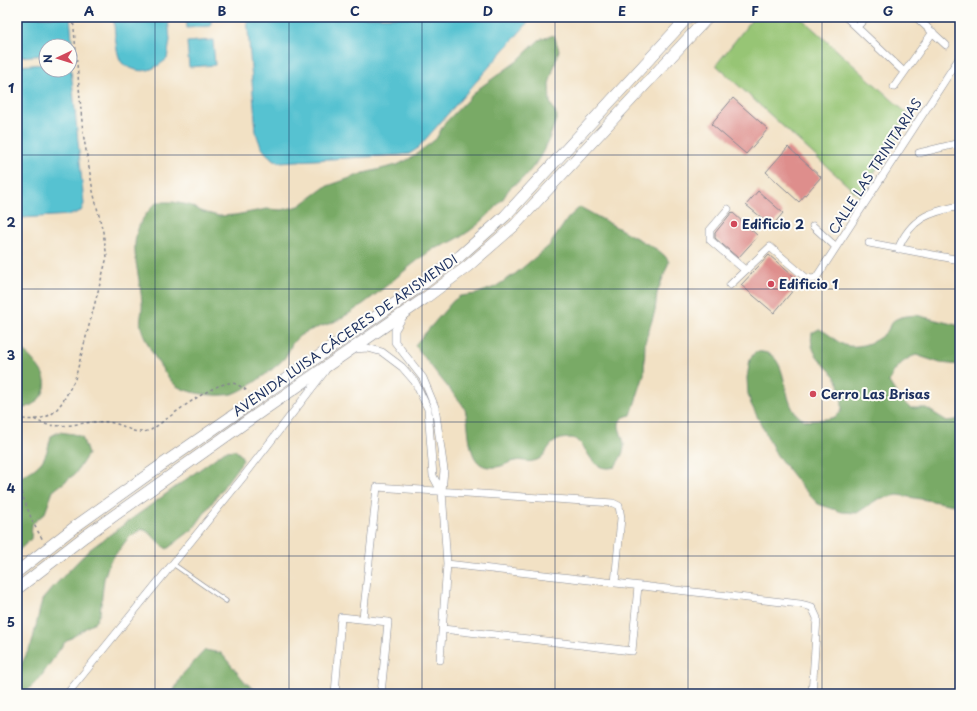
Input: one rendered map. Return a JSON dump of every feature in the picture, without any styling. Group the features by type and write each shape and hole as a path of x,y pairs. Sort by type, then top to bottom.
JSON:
{"main road":[{"name":"AVENIDA LUISA CÁCERES DE ARISMENDI","path":"17,572 115,498 416,288 490,230 528,192 688,17"},
{"name":"AVENIDA LUISA CÁCERES DE ARISMENDI","path":"17,589 84,537 406,312 468,266 514,226 708,17"}],"street":[{"path":"846,17 904,72"},
{"path":"857,27 866,17"},
{"path":"916,17 946,45"},
{"path":"894,87 933,32"},
{"name":"CALLE LAS TRINITARIAS","path":"745,270 770,246 806,277 812,279 816,278 960,57"},
{"path":"919,153 960,143"},
{"path":"898,249 905,234 915,223 938,211 960,206"},
{"path":"728,209 710,230 709,234 710,240 745,270 730,285"},
{"path":"813,226 836,247"},
{"path":"869,243 960,260"},
{"path":"406,312 395,330 395,342 423,378 428,409 433,476 442,491"},
{"path":"352,349 368,348 382,352 402,367 436,407 444,470 442,491 447,564 440,660"},
{"path":"66,694 244,476 329,365"},
{"path":"431,458 442,457"},
{"path":"363,618 377,487 613,503 619,506 621,518 615,583"},
{"path":"447,564 800,604 812,607 817,618 812,694"},
{"path":"442,628 632,651 638,586"},
{"path":"335,694 341,616 388,622 381,694"}],"lane":[{"path":"173,564 226,602"}],"path":[{"path":"17,417 21,419 34,419 55,412 75,379 107,257 104,232 93,191 83,133 73,17"},
{"path":"34,419 51,427 114,423 132,431 142,433 151,430 211,389 223,384 232,383 241,387 257,398"},
{"path":"17,481 33,523 48,548"}],"green space":[{"path":"754,17 800,17 911,117 859,196 716,65"},
{"path":"554,35 559,50 549,84 550,102 557,116 551,133 540,157 535,164 523,178 509,189 503,199 486,218 470,231 443,246 433,249 351,312 338,320 310,330 299,336 292,343 286,356 277,365 255,382 240,391 229,394 212,395 194,393 174,384 165,373 146,341 141,324 142,303 136,262 136,238 139,226 146,214 157,202 173,202 189,205 203,212 219,216 235,215 267,209 282,210 299,206 325,187 364,173 397,165 411,158 436,139 444,124 478,89 516,62 539,40"},
{"path":"580,207 658,250 669,262 657,293 655,311 645,342 644,375 631,415 624,417 619,423 624,446 623,452 615,467 606,468 598,466 581,443 576,439 569,438 561,439 555,442 539,459 531,461 517,461 498,467 485,466 478,462 473,455 464,407 415,345 453,301 460,296 476,294 495,287 515,274 549,246 568,218"},
{"path":"916,315 960,326 960,365 940,363 916,355 907,359 900,365 893,373 889,382 898,396 910,408 926,408 947,421 956,420 960,417 960,506 898,495 878,499 857,513 842,512 818,504 802,487 776,454 751,404 748,394 747,378 750,359 755,352 767,353 776,359 781,369 791,404 796,414 809,421 832,418 842,410 842,397 835,377 818,357 812,347 812,333 819,329 844,345 859,346 870,343 880,337 888,330 892,322 897,319"},
{"path":"17,341 39,368 45,383 44,391 39,399 32,405 20,409 17,409"},
{"path":"59,432 74,434 82,437 88,454 75,474 53,491 45,513 32,524 31,539 17,552 17,479 32,471 41,463 47,452 51,436"},
{"path":"235,450 241,455 243,460 193,529 167,549 149,533 142,529 129,537 109,563 104,579 100,613 96,621 64,643 40,678 24,694 17,694 17,673 32,643 42,600 53,587 89,550 225,451"},
{"path":"205,650 221,653 246,683 261,694 172,694 182,675"}],"water":[{"path":"17,17 70,17 72,38 38,38 38,56 17,57"},
{"path":"113,17 168,17 170,40 167,59 156,67 144,71 136,70 122,63 118,54"},
{"path":"186,17 211,17 211,26 187,28"},
{"path":"247,17 533,17 417,149 409,154 279,162 267,154 259,142 256,132"},
{"path":"213,40 215,65 189,67 187,42"},
{"path":"38,65 38,78 72,78 84,204 81,211 70,215 21,218 17,216 17,66"}],"building":[{"path":"733,98 768,129 746,154 711,124"},
{"path":"788,147 821,177 799,202 766,172"},
{"path":"758,191 783,213 772,226 746,205"},
{"name":"Edificio 2","path":"732,212 758,236 738,258 715,238 715,233"},
{"name":"Edificio 1","path":"769,255 800,282 774,313 741,285"}],"place":[{"name":"Edificio 2","path":"734,224"},
{"name":"Edificio 1","path":"771,284"},
{"name":"Cerro Las Brisas","path":"813,394"}]}
